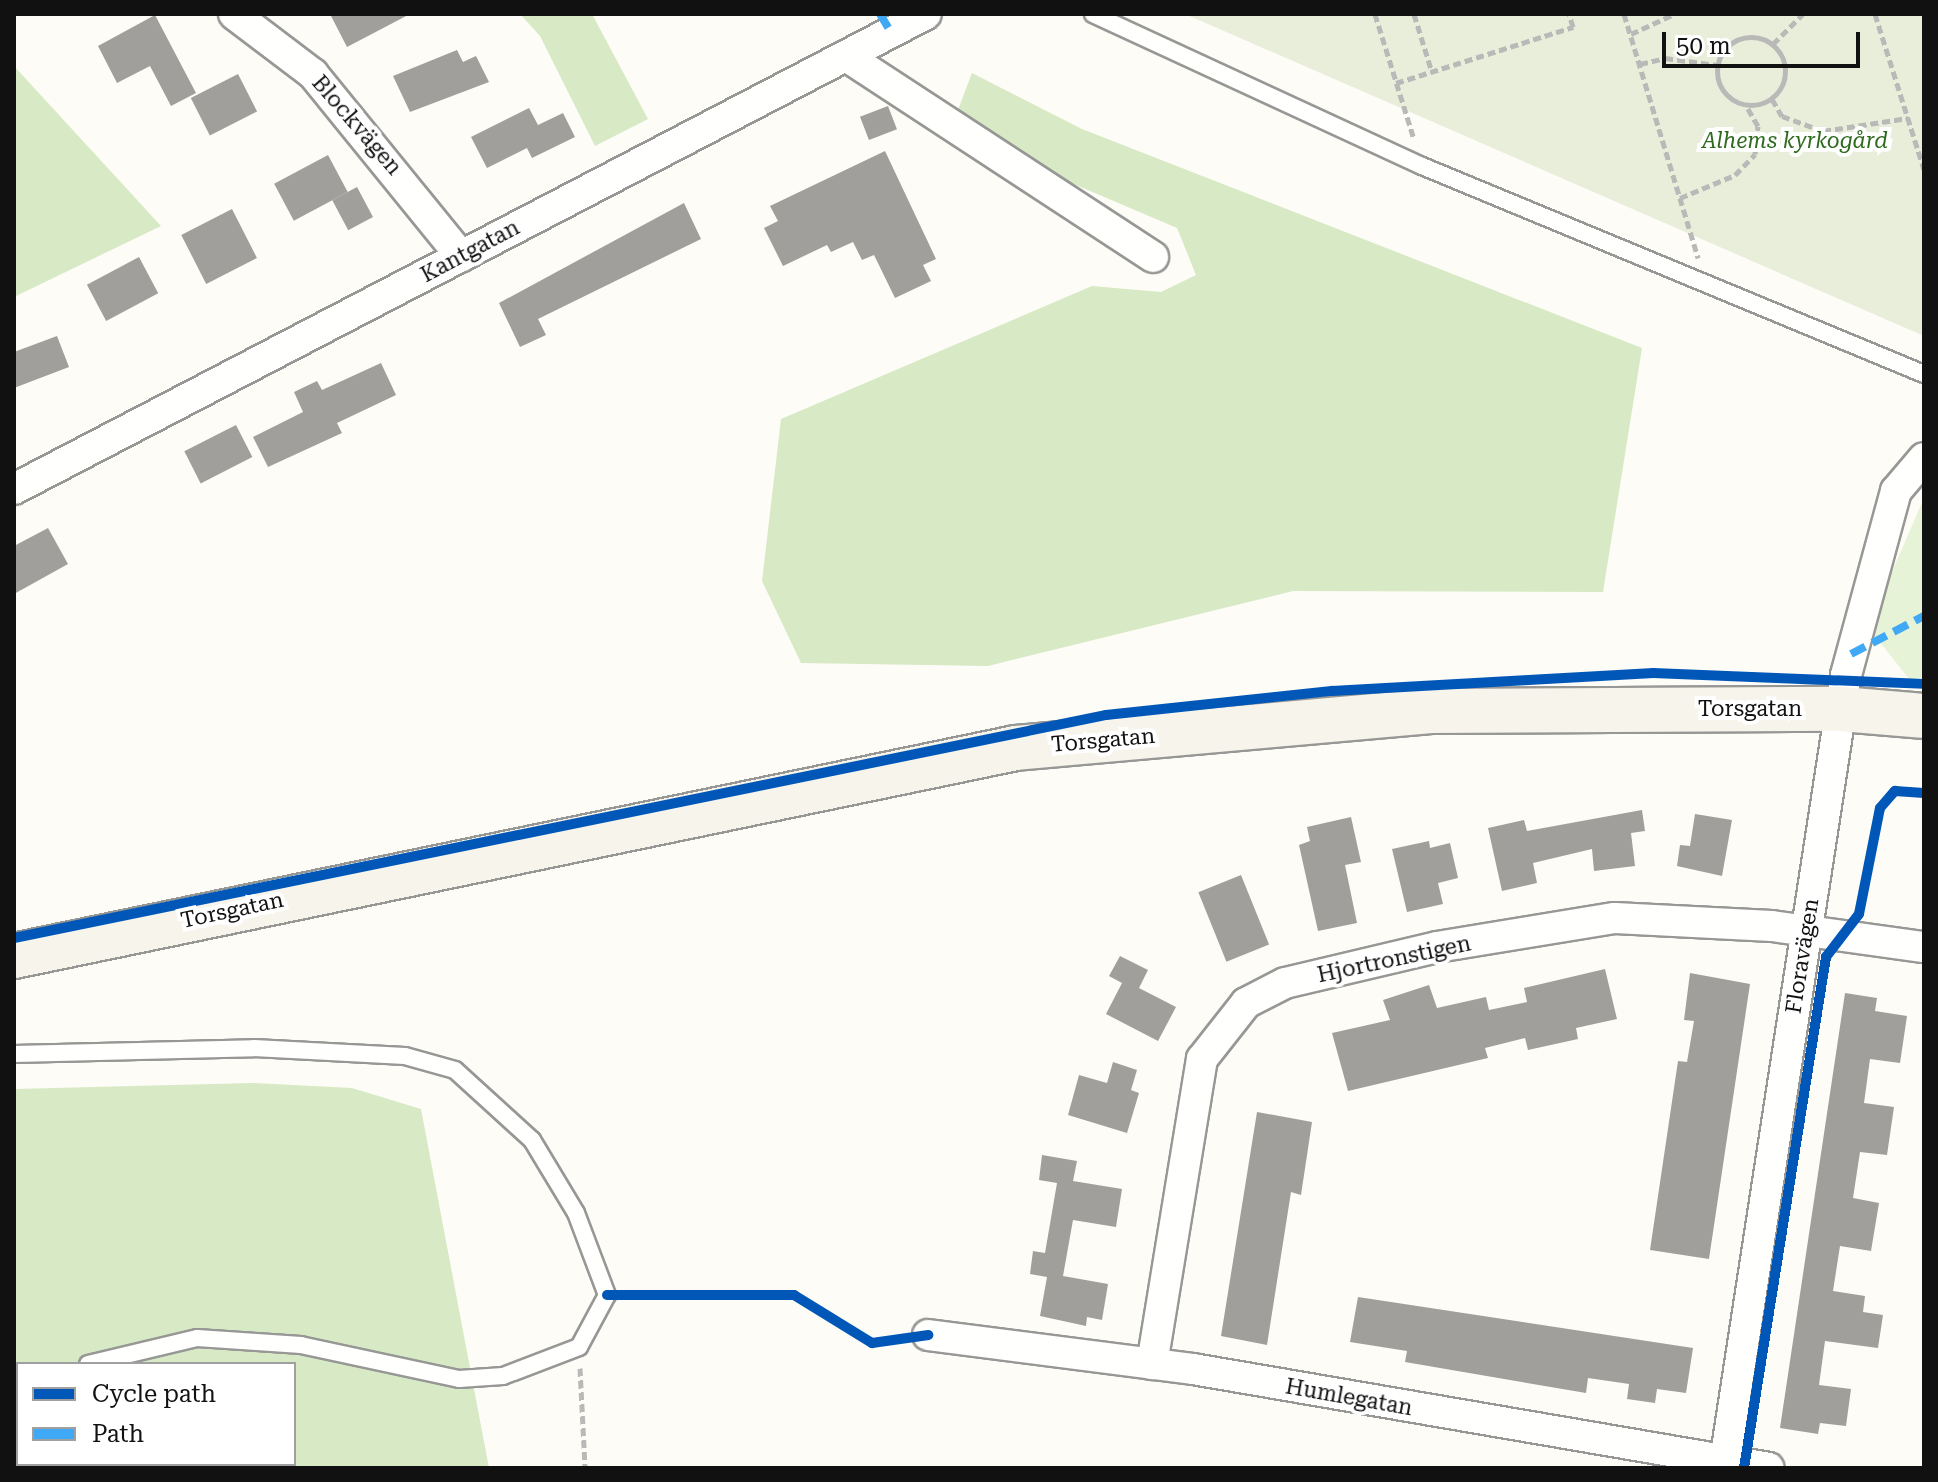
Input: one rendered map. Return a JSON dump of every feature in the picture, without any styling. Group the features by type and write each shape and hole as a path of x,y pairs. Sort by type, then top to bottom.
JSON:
{"main road":[{"name":"Torsgatan","path":"14,956 1016,748 1431,711 1841,709 1924,716"}],"street":[{"name":"Blockvägen","path":"234,14 313,74 461,256"},
{"name":"Kantgatan","path":"14,489 926,14"},
{"path":"846,56 1153,257"},
{"name":"Floravägen","path":"1724,1466 1841,709 1859,612 1896,491 1924,458"},
{"name":"Hjortronstigen","path":"1152,1364 1202,1059 1246,1003 1285,983 1437,947 1615,918 1806,931 1924,947"},
{"name":"Humlegatan","path":"928,1335 1152,1364 1724,1466 1769,1468"}],"lane":[{"path":"1093,14 1422,166 1705,280 1924,374"},
{"path":"14,1054 254,1048 405,1056 455,1070 532,1140 576,1213 607,1295 579,1347 543,1366 459,1379 301,1345 197,1338 96,1362"}],"path":[{"path":"1375,14 1422,166"},
{"path":"1414,14 1432,72"},
{"path":"1396,83 1573,27 1569,14"},
{"path":"1624,14 1705,280"},
{"path":"1631,34 1674,14"},
{"path":"1773,44 1803,14"},
{"path":"1875,14 1924,169"},
{"path":"1717,65 1741,38 1773,44"},
{"path":"1746,106 1772,99 1786,74 1773,44"},
{"path":"1640,64 1665,58 1717,65"},
{"path":"1680,198 1728,179 1755,154 1758,126 1746,106 1726,95 1717,65"},
{"path":"1772,99 1782,116 1823,131 1908,118"},
{"path":"579,1347 585,1468"}],"green space":[{"path":"520,14 592,14 648,119 595,146 540,36"},
{"name":"Alhems kyrkogård","path":"1185,14 1924,14 1924,336"},
{"path":"14,66 161,226 14,297"},
{"path":"972,73 1082,129 1642,348 1603,592 1293,591 988,666 801,663 762,581 781,419 1092,286 1161,292 1196,275 1177,228 1062,179 956,115"},
{"path":"1924,498 1924,678 1909,679 1868,627"},
{"path":"253,1083 352,1088 421,1109 489,1468 14,1468 14,1089"}],"building":[{"path":"330,14 410,14 347,47"},
{"path":"155,15 196,93 171,106 150,66 117,83 98,46"},
{"path":"457,50 463,62 476,56 489,82 410,112 393,76"},
{"path":"238,74 257,111 210,135 191,98"},
{"path":"888,106 897,129 869,140 860,117"},
{"path":"529,108 538,125 563,113 575,137 532,158 527,148 487,168 471,137"},
{"path":"885,151 936,259 923,265 931,281 895,298 874,255 862,260 853,242 831,252 827,245 783,266 764,228 778,221 770,206"},
{"path":"328,155 348,192 294,221 274,184"},
{"path":"357,187 373,217 348,230 332,200"},
{"path":"684,203 701,239 538,319 546,335 520,347 499,303"},
{"path":"232,209 257,258 206,284 181,235"},
{"path":"139,257 158,293 106,321 87,285"},
{"path":"57,336 69,367 14,388 14,352"},
{"path":"381,363 396,395 337,423 342,433 268,467 253,437 303,412 294,392 317,381 322,390"},
{"path":"236,425 252,457 201,483 184,451"},
{"path":"48,528 68,564 14,594 14,546"},
{"path":"1642,810 1645,831 1631,833 1635,866 1594,871 1592,849 1533,863 1537,883 1502,891 1488,828 1524,820 1527,831"},
{"path":"1695,814 1732,820 1722,876 1677,866 1680,845 1690,846"},
{"path":"1351,817 1361,862 1345,865 1357,923 1318,931 1299,845 1310,841 1307,827"},
{"path":"1429,841 1430,848 1450,843 1458,878 1438,883 1443,904 1407,912 1392,849"},
{"path":"1241,875 1269,945 1226,962 1198,892"},
{"path":"1120,956 1148,970 1139,988 1176,1007 1158,1041 1106,1014 1122,983 1109,976"},
{"path":"1605,969 1617,1019 1576,1028 1578,1039 1528,1050 1525,1038 1485,1048 1488,1058 1348,1091 1332,1033 1390,1020 1383,1000 1429,985 1437,1008 1486,997 1489,1010 1527,1002 1524,988"},
{"path":"1690,973 1750,984 1709,1259 1650,1250 1678,1061 1687,1062 1694,1021 1684,1020"},
{"path":"1845,993 1877,998 1875,1011 1907,1016 1900,1063 1870,1059 1864,1103 1894,1107 1887,1155 1860,1152 1853,1198 1879,1203 1871,1251 1840,1246 1833,1291 1865,1296 1863,1312 1883,1315 1878,1348 1825,1341 1819,1385 1851,1389 1846,1426 1820,1423 1818,1434 1780,1428"},
{"path":"1113,1062 1137,1070 1131,1090 1139,1093 1127,1133 1068,1115 1079,1075 1107,1083"},
{"path":"1257,1112 1312,1122 1301,1195 1291,1192 1267,1345 1221,1336"},
{"path":"1042,1155 1077,1161 1073,1181 1122,1189 1116,1227 1073,1220 1063,1276 1108,1284 1102,1320 1087,1317 1086,1326 1040,1316 1047,1277 1030,1274 1033,1251 1045,1253 1057,1183 1039,1180"},
{"path":"1358,1297 1693,1348 1686,1393 1657,1389 1655,1403 1627,1399 1629,1384 1588,1378 1586,1393 1405,1362 1407,1351 1350,1342"}],"marked path":[{"path":"880,14 891,32"},
{"path":"1851,654 1924,616"}],"cycle path":[{"path":"14,938 1106,715 1332,691 1653,673 1924,684"},
{"path":"1744,1468 1826,957 1859,914 1880,808 1895,791 1924,793"},
{"path":"607,1295 794,1295 872,1343 928,1335"}]}
